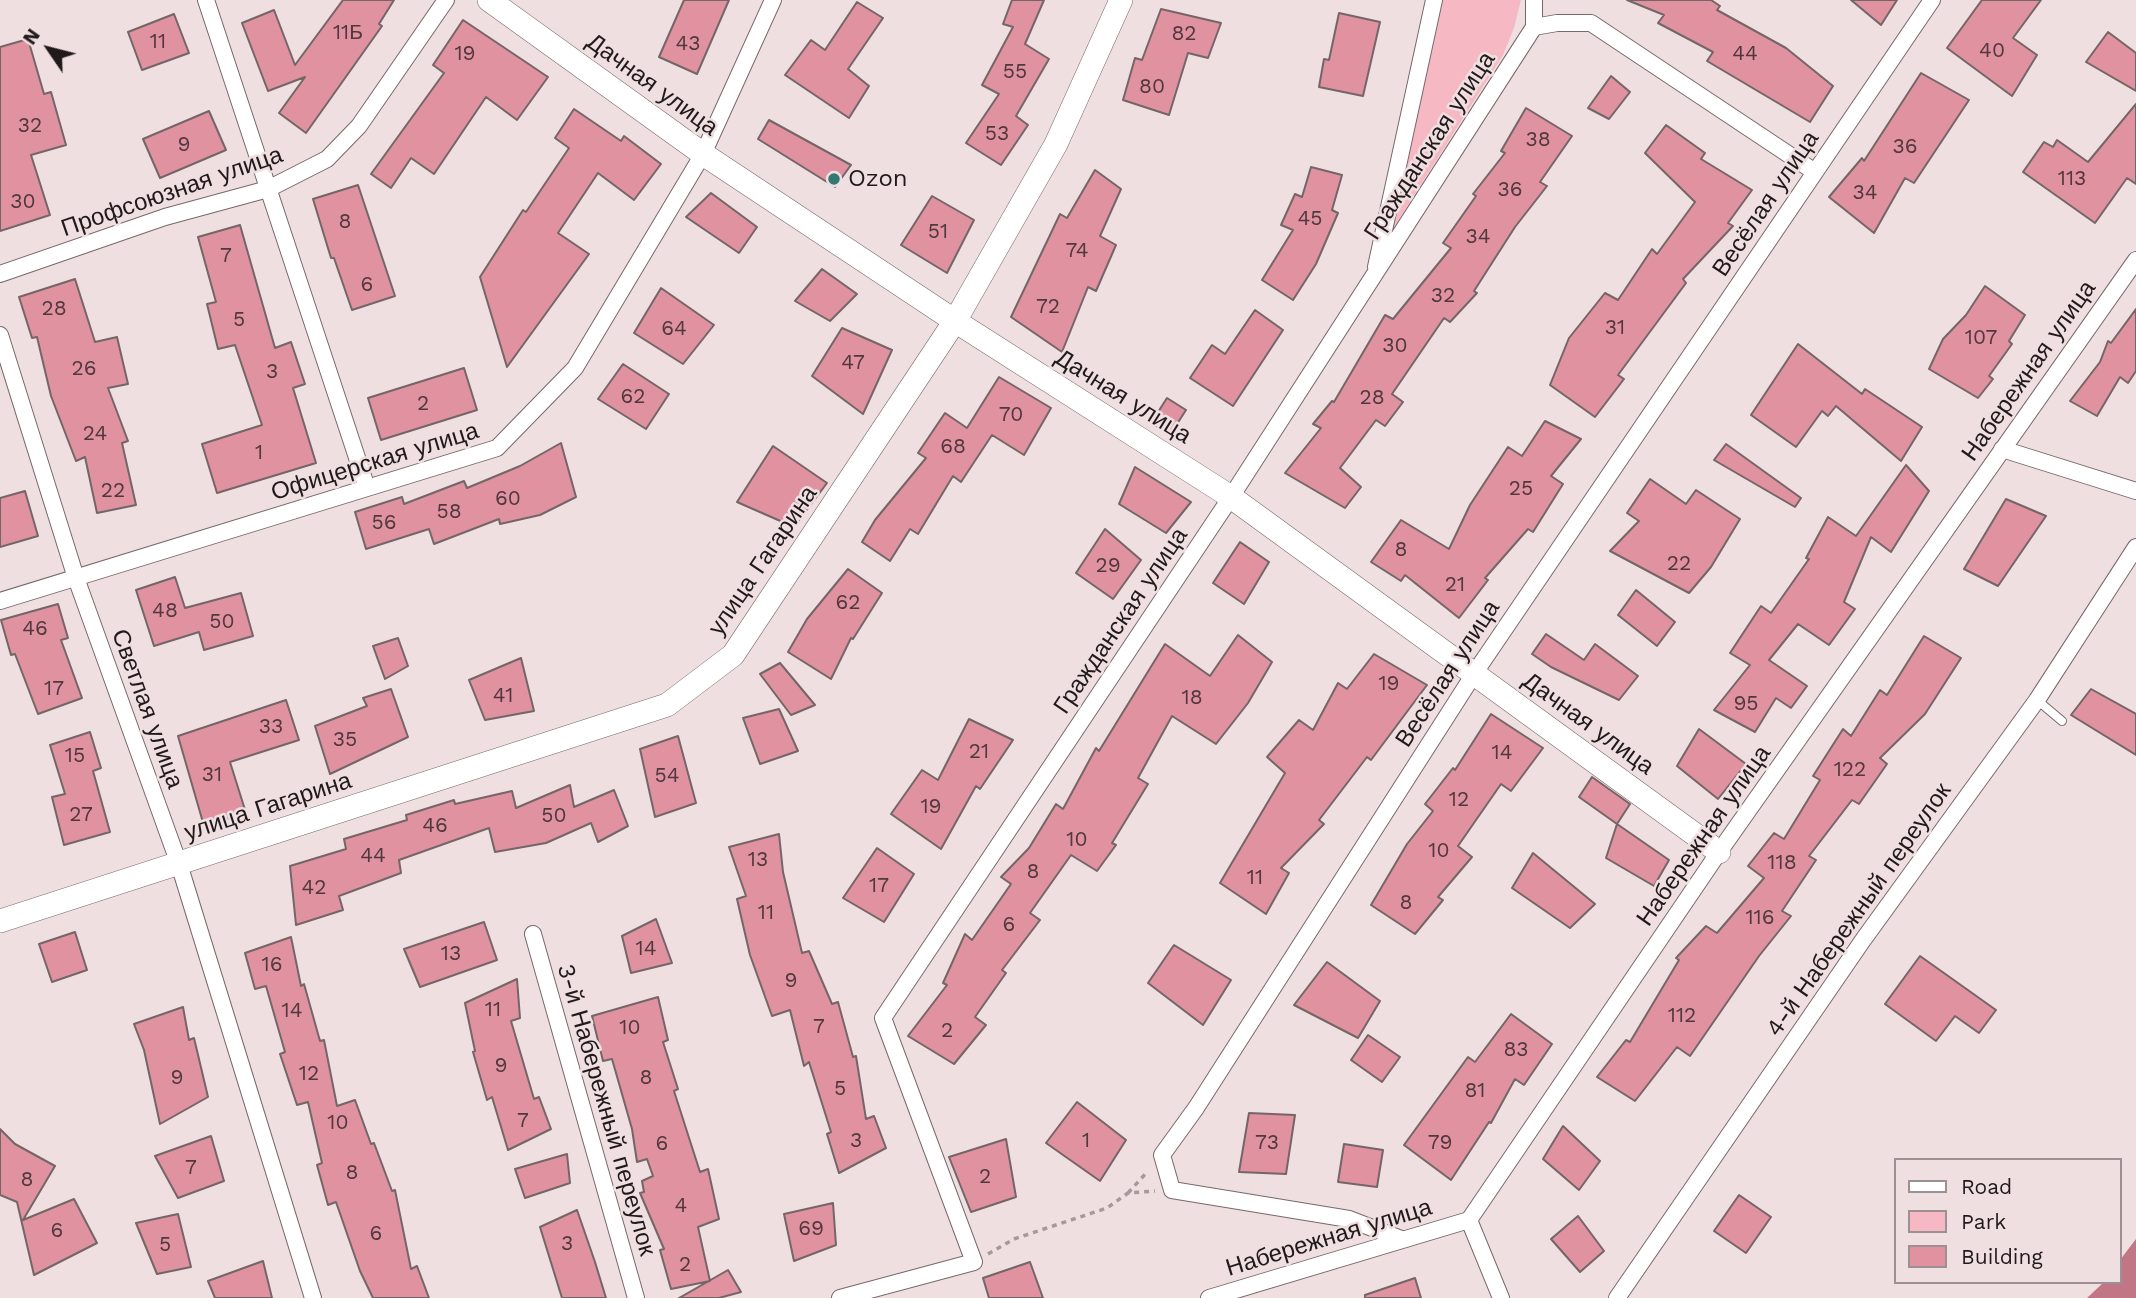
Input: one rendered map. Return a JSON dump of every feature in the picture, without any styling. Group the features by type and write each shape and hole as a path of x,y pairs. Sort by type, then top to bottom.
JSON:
{"main road":[{"name":"Дачная улица","path":"489,0 703,154 955,321 1231,497 1719,852"},
{"name":"улица Гагарина","path":"0,921 667,705 733,655 955,321 1056,144 1121,0"}],"street":[{"path":"206,0 367,488"},
{"name":"Профсоюзная улица","path":"0,274 165,217 268,189 327,159 359,126 446,0"},
{"name":"Офицерская улица","path":"0,601 497,448 575,368 703,154 773,0"},
{"path":"1376,273 1382,228 1434,0"},
{"path":"1534,0 1534,27 1557,23 1591,23 1815,172"},
{"name":"Весёлая улица","path":"1162,1155 1196,1108 1474,674 1932,0"},
{"name":"Гражданская улица","path":"974,1262 883,1018 1231,497 1534,27"},
{"name":"Набережная улица","path":"1209,1298 1469,1220 1719,852 2136,260"},
{"name":"Светлая улица","path":"0,335 76,578 179,864 313,1298"},
{"path":"2001,449 2136,491"},
{"name":"4-й Набережный переулок","path":"1617,1298 1863,940 2037,700 2136,547"},
{"name":"3-й Набережный переулок","path":"533,934 636,1298"},
{"path":"1162,1155 1172,1190 1349,1219 1401,1239"},
{"path":"1469,1220 1501,1298"},
{"path":"840,1298 974,1262"}],"lane":[{"path":"2037,700 2062,722"}],"path":[{"path":"974,1262 1014,1239 1107,1208 1128,1193 1162,1155"},
{"path":"1128,1193 1172,1190"}],"green space":[{"path":"1441,0 1521,0 1503,55 1389,235"}],"shaded area":[{"path":"2136,1239 2136,1298 2087,1298 2102,1284 2122,1284 2122,1257"}],"building":[{"path":"343,0 394,0 379,24 382,26 306,133 279,113 305,77 268,91 242,23 274,10 295,65"},
{"path":"684,0 729,0 697,74 659,57"},
{"path":"1012,0 1044,0 1025,44 1049,59 1016,116 1028,125 1001,165 966,143 999,94 982,85 1013,27 1003,24"},
{"path":"1627,0 1711,0 1720,6 1717,10 1786,48 1833,86 1810,122 1707,61 1713,52 1658,23 1664,15"},
{"path":"1851,0 1897,0 1881,25"},
{"path":"1982,0 2041,0 2013,38 2037,55 2012,96 1947,48"},
{"path":"857,2 883,18 848,69 869,86 849,118 785,75 811,40 825,50"},
{"path":"1161,9 1221,23 1208,58 1188,53 1169,115 1123,100 1135,58 1142,60"},
{"path":"1339,13 1380,22 1363,96 1319,87 1324,59 1329,60"},
{"path":"174,14 189,53 142,70 128,32"},
{"path":"463,20 548,77 517,120 486,97 434,174 411,158 391,188 371,174 444,73 433,65"},
{"path":"2108,32 2136,53 2136,91 2086,62"},
{"path":"28,39 44,94 51,92 66,145 31,155 50,215 0,231 0,47"},
{"path":"1921,73 1969,100 1914,183 1905,178 1874,233 1829,197 1862,158 1864,161"},
{"path":"1611,76 1630,92 1609,119 1588,108"},
{"path":"2136,104 2136,184 2127,178 2095,223 2023,172 2044,142 2053,147 2057,140 2088,162"},
{"path":"1526,108 1572,136 1540,182 1547,186 1515,227 1474,291 1477,293 1450,322 1444,318 1392,394 1403,402 1385,426 1376,420 1340,468 1361,487 1345,508 1285,473 1321,428 1313,424 1332,401 1334,402 1385,315 1393,319 1451,248 1443,243 1476,196 1473,194 1505,153 1501,151"},
{"path":"574,109 621,141 624,136 661,164 634,200 598,173 558,233 589,254 507,367 480,277 523,210 526,212 569,148 555,138"},
{"path":"209,111 226,150 160,178 143,139"},
{"path":"769,120 851,165 835,187 758,139"},
{"path":"1666,125 1705,153 1701,159 1752,190 1728,223 1733,226 1683,279 1686,283 1618,375 1624,379 1595,417 1550,385 1569,338 1605,293 1618,300 1652,249 1657,254 1695,202 1645,153"},
{"path":"1311,167 1342,175 1332,210 1338,213 1316,264 1293,300 1262,280 1293,230 1281,225 1295,194 1302,197"},
{"path":"1095,170 1121,189 1100,236 1116,245 1096,291 1088,287 1062,352 1011,317 1060,214 1067,218"},
{"path":"358,185 395,296 352,310 334,258 331,258 313,199"},
{"path":"711,193 757,227 739,253 686,217"},
{"path":"932,196 974,220 947,273 901,245"},
{"path":"240,225 275,348 291,342 305,384 293,388 316,463 217,493 202,444 262,425 235,345 218,349 207,304 216,302 198,237"},
{"path":"822,269 857,294 830,321 795,301"},
{"path":"75,279 95,342 117,337 128,384 108,388 128,441 122,443 136,505 97,513 85,457 76,461 51,396 37,337 32,338 19,297"},
{"path":"1985,286 2025,315 2009,341 2012,344 1989,376 1993,379 1978,398 1929,369 1943,339 1966,315"},
{"path":"661,288 714,325 683,364 634,333"},
{"path":"2136,309 2136,371 2128,383 2120,377 2097,416 2070,401 2100,362 2108,341 2111,343"},
{"path":"1255,310 1283,330 1233,406 1190,378 1212,345 1225,354"},
{"path":"842,328 892,350 863,414 812,376"},
{"path":"1798,344 1862,394 1865,389 1922,427 1901,461 1836,406 1828,416 1822,411 1796,447 1751,415"},
{"path":"623,364 669,394 646,429 598,399"},
{"path":"464,368 477,410 381,440 368,398"},
{"path":"999,377 1051,408 1024,455 992,435 961,482 953,476 918,534 910,529 890,561 862,542 875,520 926,458 918,453 945,413 967,428"},
{"path":"1167,398 1186,410 1170,435 1151,423"},
{"path":"1545,421 1581,439 1551,476 1563,484 1533,532 1528,529 1485,578 1488,580 1459,618 1405,575 1401,581 1371,562 1401,520 1449,549 1470,505 1508,447 1522,456"},
{"path":"561,443 576,497 540,515 500,524 499,519 434,544 429,529 366,549 355,512 402,497 404,504 464,481 467,488 520,466"},
{"path":"1726,444 1801,498 1795,507 1714,460"},
{"path":"773,446 827,483 794,527 737,502"},
{"path":"1906,465 1929,491 1891,552 1871,537 1844,602 1855,609 1829,645 1798,624 1769,660 1807,686 1791,708 1776,698 1755,732 1714,710 1750,665 1730,653 1761,606 1771,613 1809,559 1806,558 1828,517 1856,536"},
{"path":"1135,467 1191,502 1166,533 1119,504"},
{"path":"1650,479 1686,504 1696,490 1740,519 1711,567 1689,593 1610,551 1639,521 1627,513"},
{"path":"25,491 38,536 0,547 0,498"},
{"path":"2006,499 2046,516 1998,586 1964,569"},
{"path":"1105,529 1141,560 1113,599 1076,573"},
{"path":"1240,542 1269,562 1244,604 1213,583"},
{"path":"848,569 882,593 853,639 851,638 831,679 788,652 807,619"},
{"path":"175,577 185,608 241,593 253,636 204,650 199,632 154,646 136,590"},
{"path":"1636,590 1675,622 1657,646 1618,615"},
{"path":"58,604 68,638 61,640 82,698 38,714 15,654 11,655 1,620"},
{"path":"1546,634 1584,660 1595,644 1638,676 1619,700 1551,667 1532,654"},
{"path":"1238,635 1272,662 1248,703 1216,744 1172,716 1138,778 1148,784 1112,843 1116,845 1097,871 1071,855 1030,913 1040,920 1002,970 1006,973 975,1017 986,1025 954,1064 908,1036 947,985 943,983 965,934 972,940 1011,884 1001,877 1029,848 1056,804 1063,809 1096,748 1099,751 1165,644 1210,676"},
{"path":"1924,636 1961,658 1925,714 1880,758 1887,764 1859,804 1852,800 1809,856 1816,860 1782,911 1791,916 1759,956 1690,1056 1677,1047 1635,1101 1597,1077 1626,1040 1630,1042 1679,960 1676,958 1706,926 1717,933 1764,878 1748,866 1774,833 1784,839 1820,780 1813,776 1843,729 1851,736 1880,690 1887,695"},
{"path":"398,638 408,666 385,679 373,646"},
{"path":"1374,654 1427,685 1371,760 1367,757 1319,820 1324,824 1281,868 1289,873 1266,914 1220,883 1285,773 1267,757 1299,720 1313,730 1338,683 1347,689"},
{"path":"521,658 534,711 485,720 469,680"},
{"path":"780,663 815,705 791,715 760,674"},
{"path":"391,689 408,737 330,774 315,726 367,706 363,698"},
{"path":"2091,689 2136,714 2136,755 2071,715"},
{"path":"286,700 299,740 230,762 246,813 204,826 178,736"},
{"path":"779,709 798,751 760,764 743,718"},
{"path":"1491,714 1543,748 1511,791 1501,784 1458,846 1472,857 1438,897 1443,900 1415,934 1371,905 1407,844 1433,811 1425,804 1453,768 1455,770"},
{"path":"969,719 1013,740 980,789 976,786 941,849 891,814 922,770 938,780"},
{"path":"1699,729 1746,764 1718,799 1677,766"},
{"path":"90,732 101,768 93,771 110,832 64,845 52,797 65,794 50,745"},
{"path":"678,736 696,803 655,817 640,749"},
{"path":"1592,777 1630,804 1617,824 1579,797"},
{"path":"570,785 574,807 614,790 628,826 598,842 591,823 546,843 495,852 489,828 399,860 401,873 339,896 343,910 296,925 290,866 346,849 344,839 407,820 406,815 454,800 455,804 512,791 516,808"},
{"path":"1617,824 1669,860 1654,886 1606,858"},
{"path":"779,834 783,872 802,953 809,951 832,1004 838,1002 853,1057 856,1056 866,1119 874,1116 886,1148 839,1173 827,1134 831,1132 809,1062 804,1066 790,1010 772,1016 750,955 737,899 746,896 729,847"},
{"path":"877,848 914,874 884,922 843,898"},
{"path":"1533,853 1595,904 1570,928 1512,888"},
{"path":"656,919 672,963 631,973 622,936"},
{"path":"484,922 497,960 420,987 404,949"},
{"path":"75,932 87,970 52,982 39,944"},
{"path":"291,937 301,986 304,984 320,1041 324,1040 337,1106 355,1100 371,1144 374,1143 392,1191 395,1190 411,1269 417,1266 429,1298 373,1298 360,1271 336,1202 328,1205 317,1165 322,1163 308,1102 297,1105 280,1054 285,1052 266,986 255,989 245,953"},
{"path":"1174,945 1231,980 1203,1025 1148,983"},
{"path":"1920,956 1996,1010 1979,1033 1955,1016 1936,1041 1885,1004"},
{"path":"1327,962 1380,1001 1358,1038 1294,1005"},
{"path":"517,979 520,1018 511,1021 534,1099 539,1097 551,1129 508,1150 492,1097 487,1100 473,1052 475,1051 465,1003"},
{"path":"658,997 668,1040 663,1042 678,1089 674,1091 700,1172 708,1169 719,1219 698,1227 710,1281 671,1289 660,1250 664,1249 640,1193 644,1192 642,1181 653,1176 647,1159 637,1162 632,1129 612,1059 603,1061 592,1016"},
{"path":"183,1007 189,1040 194,1038 208,1097 160,1124 144,1050 134,1024"},
{"path":"1511,1014 1552,1044 1524,1085 1515,1079 1491,1123 1489,1122 1451,1180 1404,1145 1468,1057 1475,1062"},
{"path":"1368,1035 1400,1057 1382,1082 1351,1060"},
{"path":"1077,1102 1126,1140 1100,1181 1046,1143"},
{"path":"1249,1113 1295,1115 1286,1174 1239,1172"},
{"path":"1563,1126 1600,1161 1579,1190 1543,1159"},
{"path":"0,1129 15,1144 55,1166 23,1220 74,1199 97,1243 34,1275 17,1202 0,1195"},
{"path":"211,1136 224,1181 178,1198 155,1156"},
{"path":"1006,1139 1016,1197 971,1212 949,1157"},
{"path":"1344,1144 1383,1150 1377,1187 1338,1182"},
{"path":"567,1154 570,1183 525,1198 515,1169"},
{"path":"1739,1195 1771,1217 1746,1253 1714,1231"},
{"path":"833,1203 836,1245 794,1261 784,1214"},
{"path":"577,1210 606,1298 562,1298 540,1227"},
{"path":"178,1214 191,1267 157,1274 136,1223"},
{"path":"1578,1216 1604,1251 1580,1272 1551,1239"},
{"path":"263,1261 272,1298 215,1298 208,1281"},
{"path":"1030,1262 1043,1298 989,1298 983,1278"},
{"path":"728,1270 741,1292 719,1298 679,1298"},
{"path":"1415,1278 1421,1298 1365,1298 1365,1295"}],"place":[{"name":"Ozon","path":"834,179"}]}
